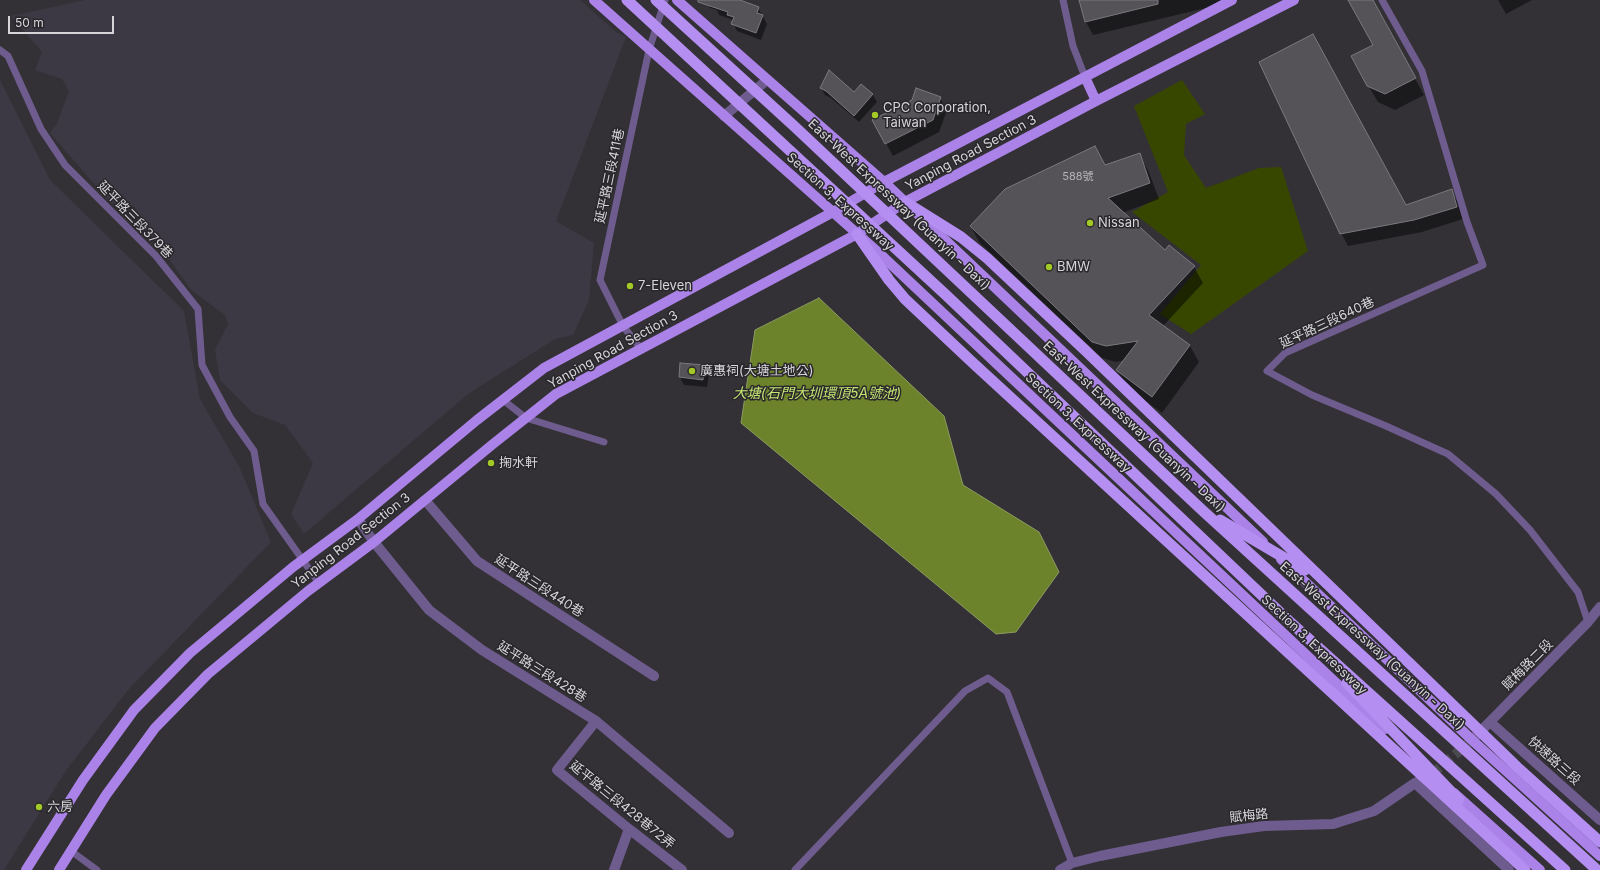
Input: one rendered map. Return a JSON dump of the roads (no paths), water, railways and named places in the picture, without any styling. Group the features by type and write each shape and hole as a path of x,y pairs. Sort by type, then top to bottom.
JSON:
{"highway":[{"path":"628,0 946,295 1289,621 1565,870"},
{"name":"East-West Expressway (Guanyin - Daxi)","path":"656,0 800,131 1202,510 1597,870"},
{"path":"905,202 961,237 987,258 1517,767 1600,842"},
{"path":"857,234 905,300 1525,870"},
{"path":"1202,510 1319,578"},
{"path":"1289,621 1525,870"}],"main road":[{"name":"Section 3, Expressway","path":"594,0 879,253 1432,774 1540,870"},
{"path":"676,0 884,182 1472,740 1600,856"},
{"name":"Yanping Road Section 3","path":"26,870 83,780 134,710 190,653 302,560 358,519 544,368 833,212 884,182 1232,0"},
{"name":"Yanping Road Section 3","path":"59,870 106,795 155,728 208,674 318,583 374,542 556,394 857,234 905,202 1096,101 1294,0"},
{"path":"1085,77 1096,101"}],"street":[{"path":"724,116 767,80"},
{"name":"延平路三段440巷","path":"425,500 477,561 654,676"},
{"name":"延平路三段428巷","path":"358,519 374,542 429,610 482,650 596,721 728,833"},
{"name":"賦梅路二段","path":"1472,740 1588,622 1600,607"},
{"name":"延平路三段428巷72弄","path":"596,721 557,770 682,870"},
{"name":"快速路三段","path":"1490,722 1600,820"},
{"name":"賦梅路","path":"1060,870 1072,863 1100,856 1221,832 1264,826 1333,824 1374,811 1415,783 1432,774"},
{"path":"1415,783 1509,870"},
{"path":"614,870 629,829"}],"lane":[{"name":"延平路三段411巷","path":"641,349 623,326 600,280 649,50 665,0"},
{"path":"1062,0 1073,46 1085,77"},
{"name":"延平路三段640巷","path":"1382,0 1422,71 1466,222 1483,265 1285,353 1267,371 1312,395 1448,454 1496,494 1530,530 1578,592 1588,622"},
{"name":"延平路三段379巷","path":"0,50 8,56 41,128 65,165 156,256 198,309 202,365 230,417 254,451 263,504 318,583"},
{"path":"503,400 526,418 604,442"},
{"path":"796,870 965,691 988,678 1007,692 1072,863"},
{"path":"71,850 97,870"}],"water":[{"name":"大塘(石門大圳環頂5A號池)","path":"819,298 944,416 963,485 1039,532 1059,572 1016,632 996,634 741,423 755,330"}],"tunnel":[{"path":"1432,774 1472,740"}],"place":[{"name":"CPC Corporation, Taiwan","path":"875,115"},
{"name":"Nissan","path":"1090,223"},
{"name":"BMW","path":"1049,267"},
{"name":"7-Eleven","path":"630,286"},
{"name":"廣惠祠(大塘土地公)","path":"692,371"},
{"name":"掬水軒","path":"491,463"},
{"name":"六房","path":"39,807"}]}
